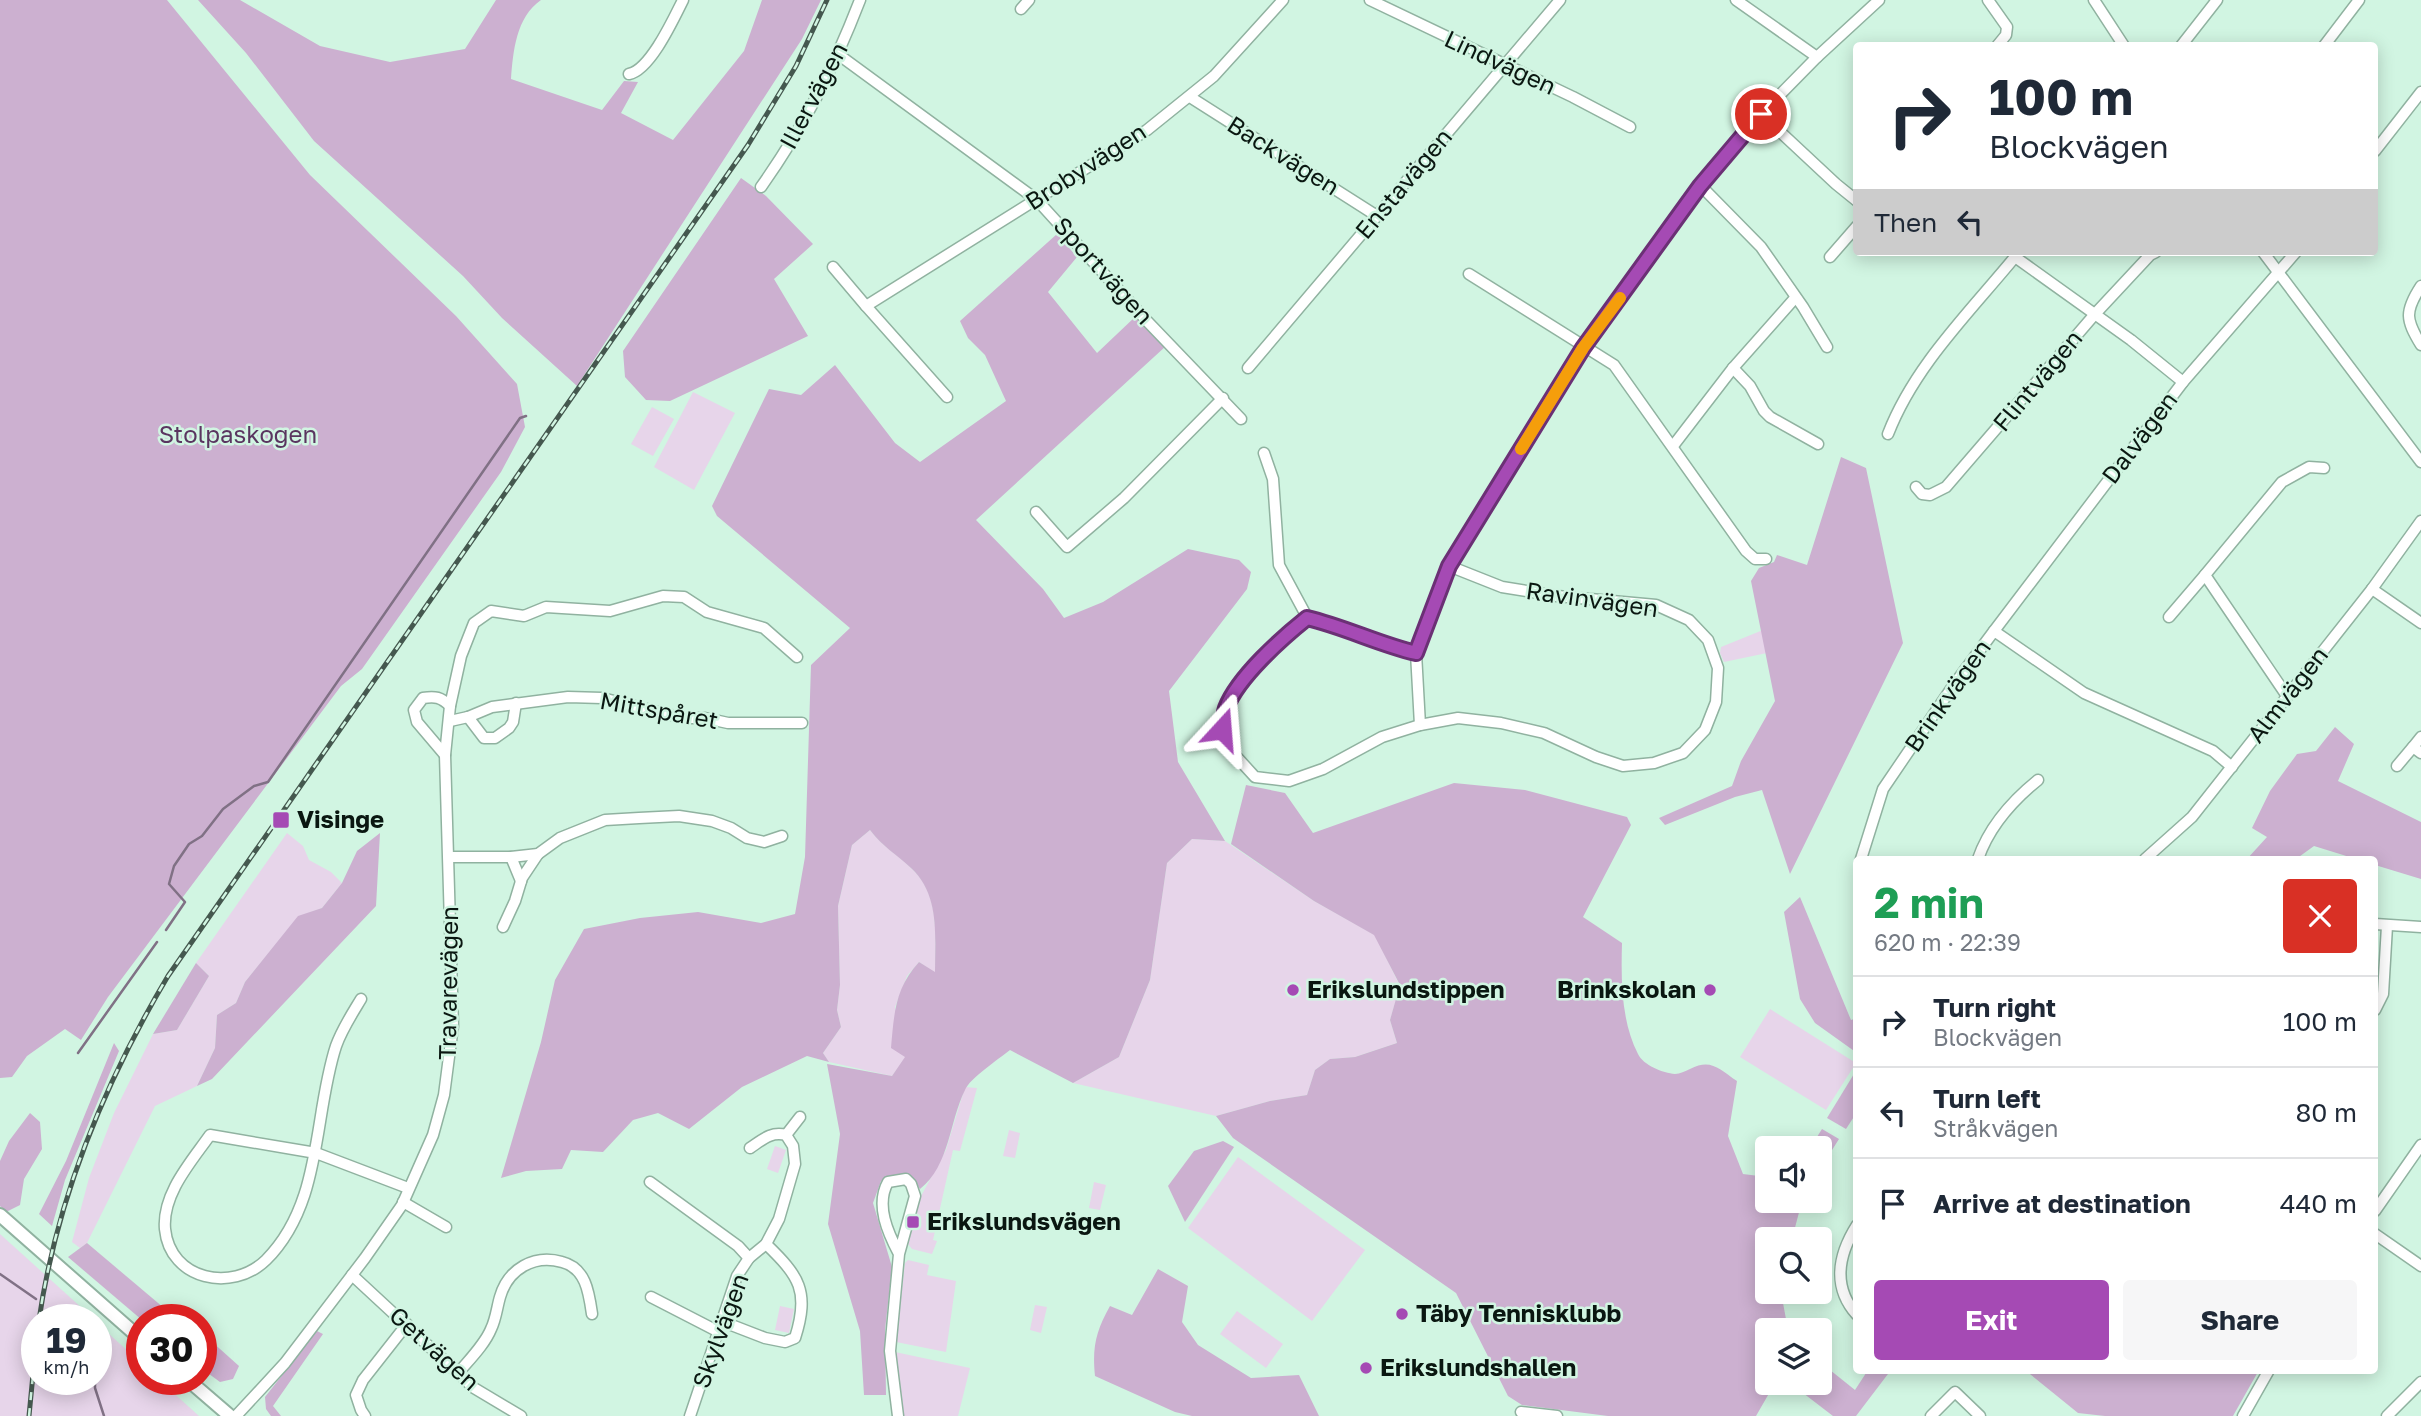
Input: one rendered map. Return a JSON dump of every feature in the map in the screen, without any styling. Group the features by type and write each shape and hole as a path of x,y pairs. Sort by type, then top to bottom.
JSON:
{"main road":[{"path":"0,1215 126,1325"},
{"path":"206,1395 230,1416"}],"street":[{"path":"629,75 638,73 650,57 683,0"},
{"name":"Illervägen","path":"761,187 792,144 839,55 860,0"},
{"path":"1021,9 1029,0"},
{"name":"Brobyvägen","path":"866,306 1147,130 1214,76 1283,0"},
{"name":"Lindvägen","path":"1370,0 1630,127"},
{"name":"Enstavägen","path":"1248,368 1560,0"},
{"path":"1736,0 1817,57"},
{"path":"1420,725 1416,653 1449,566 1583,348 1700,186 1761,114 1879,0"},
{"path":"1988,0 2007,27 2006,35 2000,42"},
{"path":"2094,0 2120,42"},
{"path":"2184,42 2217,0"},
{"path":"2327,42 2359,0"},
{"name":"Sportvägen","path":"839,55 1037,200 1241,419"},
{"path":"2378,147 2421,92"},
{"name":"Backvägen","path":"1190,97 1377,216"},
{"path":"1761,114 1853,198"},
{"path":"1700,186 1761,247 1813,321 1827,347"},
{"path":"1830,257 1853,231"},
{"path":"1888,434 1896,412 1914,381 2016,256"},
{"path":"2018,256 2183,382"},
{"name":"Flintvägen","path":"1916,487 1922,494 1930,495 1946,486 2095,314 2149,256"},
{"path":"2266,256 2421,462"},
{"name":"Dalvägen","path":"1994,631 2183,382 2293,256"},
{"path":"833,267 947,397"},
{"path":"1469,274 1614,366 1750,555 1758,560 1766,559"},
{"path":"2421,286 2410,304 2409,324 2421,345"},
{"path":"1673,446 1733,368 1795,298"},
{"path":"1733,368 1750,386 1770,417 1818,444"},
{"path":"1036,512 1067,547 1124,498 1223,398"},
{"path":"1264,453 1273,479 1279,565 1307,618 1337,625 1385,646 1416,653"},
{"path":"2169,617 2282,482 2309,467 2324,468"},
{"name":"Almvägen","path":"2148,856 2192,817 2372,589 2421,521"},
{"name":"Ravinvägen","path":"1307,618 1285,635 1252,671 1226,708 1222,729 1234,754 1255,777 1289,781 1323,769 1382,737 1420,725 1458,718 1501,723 1544,733 1596,757 1623,766 1654,763 1683,753 1705,730 1716,702 1718,668 1708,640 1689,620 1656,605 1557,596 1502,587 1449,566"},
{"path":"2205,575 2287,696"},
{"path":"2372,589 2421,623"},
{"name":"Travarevägen","path":"236,1416 285,1363 352,1275 403,1202 433,1135 444,1095 453,1026 445,755 450,706 461,656 474,623 491,611 523,616 547,607 610,611 663,596 684,597 707,612 764,628 797,657"},
{"name":"Brinkvägen","path":"1862,856 1883,789 1994,631 2084,694 2213,751 2232,767"},
{"path":"445,755 417,722 414,710 423,698 432,696 440,697 450,706"},
{"name":"Mittspåret","path":"450,721 492,707 516,703 602,698 683,718 705,718 728,723 802,723"},
{"path":"468,717 484,738 495,738 513,722 516,703"},
{"path":"2397,766 2417,750 2421,737"},
{"path":"1979,856 1984,842 2015,799 2038,780"},
{"path":"503,927 521,881 538,854 560,838 605,820 679,816 712,821 732,828 747,838 764,842 782,836"},
{"path":"449,857 538,854"},
{"path":"511,857 521,881"},
{"path":"2378,924 2421,927"},
{"path":"2378,1004 2383,994 2387,926"},
{"path":"361,999 336,1045 324,1094 316,1153 300,1205 283,1239 266,1260 254,1269 233,1278 217,1280 199,1275 183,1264 170,1246 165,1228 174,1190 210,1135 316,1153 408,1188"},
{"path":"750,1148 769,1135 786,1135 800,1117"},
{"name":"Skylvägen","path":"690,1416 737,1276 749,1258 766,1244 779,1219 795,1164 793,1146 786,1135"},
{"path":"2378,1207 2421,1145"},
{"path":"898,1416 890,1351 899,1254 915,1196 906,1179 888,1182 883,1191 887,1231 899,1254"},
{"path":"650,1182 738,1246 749,1258"},
{"path":"403,1202 446,1227"},
{"path":"1853,1233 1840,1263 1840,1283 1848,1305 1853,1311"},
{"path":"2378,1236 2421,1266"},
{"path":"651,1297 720,1326 785,1342 794,1338 799,1324 802,1289 794,1271 766,1244"},
{"path":"459,1372 491,1330 500,1294 509,1278 535,1259 553,1258 569,1263 583,1277 592,1314"},
{"name":"Getvägen","path":"352,1275 474,1388 521,1416"},
{"path":"365,1416 356,1395 363,1380 407,1324"},
{"path":"2243,1416 2267,1374"},
{"path":"2388,1416 2421,1382"},
{"path":"1931,1416 1955,1392 1980,1416"},
{"path":"1521,1412 1558,1416"}],"shaded area":[{"path":"693,392 735,413 694,490 654,467"},
{"path":"652,407 674,419 653,456 631,444"},
{"path":"1763,630 1767,653 1724,662 1720,653 1721,647"},
{"path":"870,830 921,879 932,903 934,917 935,973 919,962 907,976 895,1007 906,1057 892,1076 829,1062 823,1053 841,1027 837,1010 840,985 838,906 852,845"},
{"path":"287,833 303,846 309,860 331,872 342,883 322,908 298,917 245,982 236,1003 217,1015 215,1048 197,1086 155,1106 87,1243 80,1248 72,1242 89,1178 114,1113 153,1034 177,1030 209,976 196,963"},
{"path":"1192,839 1225,841 1314,901 1375,935 1400,986 1390,1020 1397,1043 1355,1057 1330,1059 1315,1070 1307,1095 1270,1101 1216,1116 1073,1083 1119,1057 1150,980 1167,863"},
{"path":"1770,1009 1853,1061 1853,1068 1826,1110 1740,1057"},
{"path":"965,1087 977,1088 960,1151 953,1150 933,1240 937,1241 932,1254 912,1249 908,1244 920,1198 946,1150"},
{"path":"1009,1130 1020,1133 1015,1158 1003,1156"},
{"path":"775,1146 786,1150 778,1173 767,1169"},
{"path":"1238,1157 1365,1250 1312,1321 1188,1228"},
{"path":"1094,1182 1106,1185 1100,1210 1089,1208"},
{"path":"0,1234 77,1304 21,1304 21,1395 112,1395 112,1337 126,1349 126,1395 176,1395 199,1416 0,1416"},
{"path":"908,1260 929,1265 927,1275 956,1281 946,1352 896,1342 905,1263"},
{"path":"1035,1305 1047,1307 1041,1333 1030,1330"},
{"path":"780,1306 794,1309 789,1333 775,1330"},
{"path":"1237,1311 1283,1344 1266,1368 1220,1334"},
{"path":"895,1352 970,1368 958,1416 903,1416"}],"green space":[{"name":"Stolpaskogen","path":"0,0 167,0 310,175 456,316 517,384 525,427 501,472 362,669 341,686 108,997 81,1040 65,1029 27,1056 12,1077 0,1078"},
{"path":"198,0 240,0 320,46 390,62 465,49 496,0 541,0 521,25 511,79 602,110 624,81 638,82 621,113 673,140 744,51 762,0 821,0 802,39 577,386 502,318 463,276 314,141 246,53"},
{"path":"741,178 766,196 813,244 774,279 808,336 670,401 646,400 625,377 623,351"},
{"path":"1057,234 1077,257 1048,292 1097,353 1136,316 1166,346 976,520 1043,589 1064,618 1103,602 1188,549 1239,560 1251,572 1247,589 1169,691 1178,762 1225,841 1192,839 1167,863 1150,980 1119,1057 1073,1083 1010,1050 968,1085 943,1156 930,1179 920,1189 912,1177 881,1181 873,1203 892,1267 885,1330 886,1395 864,1395 860,1331 828,1224 840,1134 827,1064 892,1076 905,1057 891,1048 900,992 919,962 935,972 934,916 927,890 911,868 870,830 852,845 838,906 840,985 837,1010 841,1027 823,1053 829,1062 807,1056 742,1087 689,1129 658,1113 633,1120 603,1152 571,1150 562,1169 526,1171 501,1178 541,1042 555,980 584,929 640,918 698,912 761,923 795,914 805,857 811,665 850,628 717,516 712,506 769,389 801,395 835,365 895,443 920,462 1006,401 985,355 968,338 960,321"},
{"path":"1841,457 1866,468 1903,643 1790,874 1762,790 1735,797 1665,825 1659,818 1732,786 1741,761 1775,701 1751,581 1759,568 1774,562 1777,555 1807,565"},
{"path":"2335,727 2354,744 2338,781 2421,822 2421,879 2378,866 2378,856 2346,856 2314,846 2300,856 2250,856 2267,837 2252,828 2270,791 2297,754 2316,751"},
{"path":"1454,783 1525,790 1627,817 1631,825 1583,917 1622,943 1622,986 1632,1041 1641,1058 1654,1068 1677,1074 1697,1066 1709,1065 1715,1066 1737,1081 1728,1136 1743,1174 1755,1176 1755,1213 1799,1213 1795,1227 1755,1227 1755,1304 1783,1304 1786,1318 1755,1318 1755,1395 1768,1395 1756,1416 1608,1416 1522,1405 1508,1396 1456,1293 1233,1138 1216,1116 1270,1101 1307,1095 1315,1070 1330,1059 1355,1057 1397,1043 1390,1020 1400,985 1374,935 1314,901 1231,844 1246,785 1285,793 1313,833"},
{"path":"380,833 376,906 212,1079 197,1086 215,1048 217,1015 236,1003 245,982 298,916 322,908 342,883 357,851"},
{"path":"1800,897 1851,1020 1853,1019 1853,1050 1815,1023 1800,999 1784,912"},
{"path":"196,963 209,976 177,1030 153,1034"},
{"path":"114,1043 119,1051 65,1180 52,1226 39,1214 66,1161"},
{"path":"1853,1076 1853,1118 1846,1129 1827,1118"},
{"path":"30,1113 40,1122 42,1149 24,1179 20,1205 6,1212 0,1206 0,1161 9,1141"},
{"path":"1822,1129 1839,1139 1832,1150 1832,1136 1818,1136"},
{"path":"1223,1141 1234,1147 1185,1222 1168,1186 1194,1151"},
{"path":"87,1243 159,1304 126,1304 126,1306 68,1257"},
{"path":"1158,1269 1188,1286 1182,1322 1198,1345 1251,1378 1299,1375 1319,1416 1192,1416 1175,1412 1095,1376 1096,1340 1110,1306 1132,1315"},
{"path":"317,1331 323,1334 273,1406 281,1416 271,1416 266,1409 265,1397"},
{"path":"217,1346 239,1366 233,1379 220,1382 217,1380"},
{"path":"1832,1372 1855,1390 1865,1374 1888,1374 1856,1416 1833,1416 1806,1395 1832,1395"},
{"path":"2030,1374 2257,1374 2233,1416 2105,1416 2078,1413"}],"waterway":[{"path":"166,930 185,902 169,884 174,866 189,844 202,836 223,809 254,786 268,782 520,418 526,416"},
{"path":"78,1053 157,942"},
{"path":"0,1274 36,1299"},
{"path":"97,1395 104,1416"}],"railway":[{"path":"42,1304 58,1229 87,1141 124,1057 168,976 748,145 796,66 827,0"},
{"path":"29,1416 31,1395"}],"slow traffic":[{"path":"1521,449 1583,348 1620,298"}],"place":[{"name":"Visinge","path":"281,820"},
{"name":"Erikslundstippen","path":"1293,990"},
{"name":"Brinkskolan","path":"1710,990"},
{"name":"Erikslundsvägen","path":"913,1222"},
{"name":"Täby Tennisklubb","path":"1402,1314"},
{"name":"Erikslundshallen","path":"1366,1368"}],"route":[{"path":"1222,729 1226,708 1244,680 1285,635 1307,618 1337,625 1385,646 1416,653 1449,566 1583,348 1700,186 1761,114"}]}
